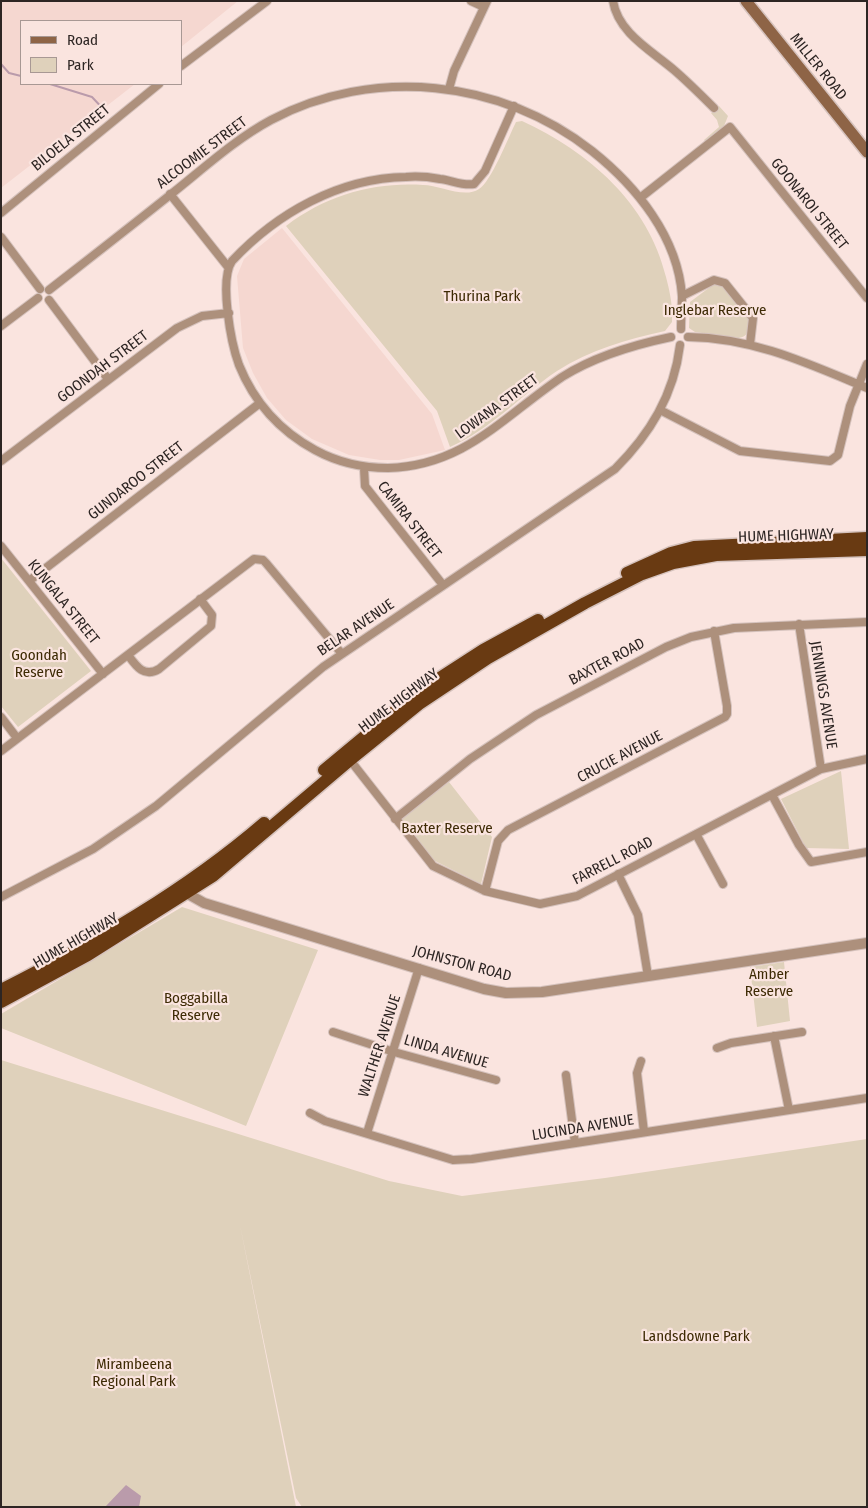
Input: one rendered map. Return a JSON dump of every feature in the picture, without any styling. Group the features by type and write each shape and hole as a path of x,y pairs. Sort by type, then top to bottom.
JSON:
{"highway":[{"name":"HUME HIGHWAY","path":"1,1002 88,955 183,891 418,692 487,647 638,567 671,553 713,545 867,538"},
{"name":"HUME HIGHWAY","path":"1,990 82,947 232,862 350,760 419,704 488,658 585,603 642,574 673,563 716,555 867,550"}],"main road":[{"name":"MILLER ROAD","path":"746,1 867,152"}],"street":[{"path":"182,65 267,1"},
{"path":"449,89 454,72 486,4 471,1"},
{"path":"613,1 622,23 632,36 691,84 714,108"},
{"name":"BILOELA STREET","path":"1,213 158,85"},
{"name":"ALCOOMIE STREET","path":"49,290 240,139 272,120 310,104 341,94 380,88 449,89 489,97 514,106 562,130 582,143 617,173 640,198 659,226 667,243 678,276 682,296 681,329"},
{"path":"170,194 228,267 242,250 293,211 337,189 373,180 406,177 440,178 474,184 485,171 514,106"},
{"name":"GOONAROI STREET","path":"640,198 730,127 867,298"},
{"path":"1,237 40,289 49,290 51,296 49,300"},
{"name":"LOWANA STREET","path":"228,267 226,279 229,314 236,358 248,384 260,403 283,429 302,443 338,461 364,468 420,465 450,455 477,441 562,377 580,366 619,350 671,337"},
{"path":"682,296 714,280 725,282 753,318 750,344"},
{"path":"38,298 40,289"},
{"path":"38,298 44,302 49,300"},
{"path":"1,326 38,298"},
{"path":"49,300 108,380"},
{"name":"GOONDAH STREET","path":"1,461 189,321 202,316 229,314"},
{"path":"681,329 686,332 688,337 686,342 680,345 674,343 671,337 674,331 681,329"},
{"path":"688,337 750,344 779,352 867,388"},
{"name":"BELAR AVENUE","path":"1,897 93,849 173,794 308,678 615,469 640,441 660,410 673,381 680,345"},
{"path":"660,410 740,451 830,461 838,455 850,406 867,364"},
{"name":"GUNDAROO STREET","path":"29,581 260,403"},
{"name":"CAMIRA STREET","path":"364,468 365,486 443,585"},
{"name":"KUNGALA STREET","path":"1,546 103,674"},
{"path":"1,750 254,559 263,560 342,654"},
{"path":"128,655 140,669 146,672 154,671 166,663 211,626 212,615 200,599"},
{"name":"BAXTER ROAD","path":"394,819 470,759 536,715 666,647 691,637 714,631 751,626 867,622"},
{"name":"JENNINGS AVENUE","path":"799,624 821,769"},
{"name":"CRUCIE AVENUE","path":"485,891 498,841 508,830 725,717 727,706 714,631"},
{"path":"1,717 18,738"},
{"name":"FARRELL ROAD","path":"350,760 394,819 433,866 485,891 540,904 577,896 821,769 867,759"},
{"path":"772,795 799,845 811,862 867,852"},
{"path":"696,834 723,884"},
{"path":"618,874 638,915 648,976"},
{"name":"JOHNSTON ROAD","path":"183,891 204,903 484,988 522,994 867,943"},
{"name":"WALTHER AVENUE","path":"367,1133 419,968"},
{"name":"LINDA AVENUE","path":"333,1032 394,1052 496,1080"},
{"path":"717,1048 731,1043 802,1032"},
{"path":"774,1036 789,1110"},
{"path":"641,1060 637,1073 644,1132"},
{"path":"566,1076 575,1143"},
{"name":"LUCINDA AVENUE","path":"310,1113 325,1121 454,1160 472,1159 867,1098"}],"shaded area":[{"path":"1,1 238,1 182,46 182,20 20,20 20,85 134,85 1,188"},
{"path":"282,228 432,414 445,450 399,460 380,460 349,455 312,439 286,420 267,398 253,373 243,348 237,276 244,259"},
{"path":"126,1485 141,1496 139,1507 105,1507"}],"green space":[{"path":"719,106 728,116 724,126 705,141 719,127 717,120 711,113"},
{"name":"Thurina Park","path":"522,121 570,148 592,164 630,203 645,226 657,250 670,294 672,322 665,331 609,346 582,357 557,371 479,431 450,447 437,411 286,226 318,206 368,188 423,185 466,193 473,192 484,185 489,178 516,122"},
{"name":"Inglebar Reserve","path":"714,284 722,285 750,320 748,332 744,336 738,338 695,332 689,328 690,302"},
{"name":"Goondah Reserve","path":"1,558 91,671 18,727 1,706"},
{"path":"841,771 849,849 806,848 781,799"},
{"name":"Baxter Reserve","path":"449,782 492,837 481,884 433,860 400,820"},
{"name":"Boggabilla Reserve","path":"182,907 318,950 246,1126 1,1028 1,1014"},
{"name":"Amber Reserve","path":"784,962 790,1021 757,1027 750,967"},
{"name":"Landsdowne Park","path":"1,1060 389,1181 462,1196 605,1178 867,1139 867,1507 302,1507 296,1498 240,1225 296,1507 1,1507"}],"waterway":[{"path":"1,64 9,73 20,76"},
{"path":"53,85 92,97 106,112"}],"park label":[{"name":"Mirambeena Regional Park","path":"134,1374"}]}
